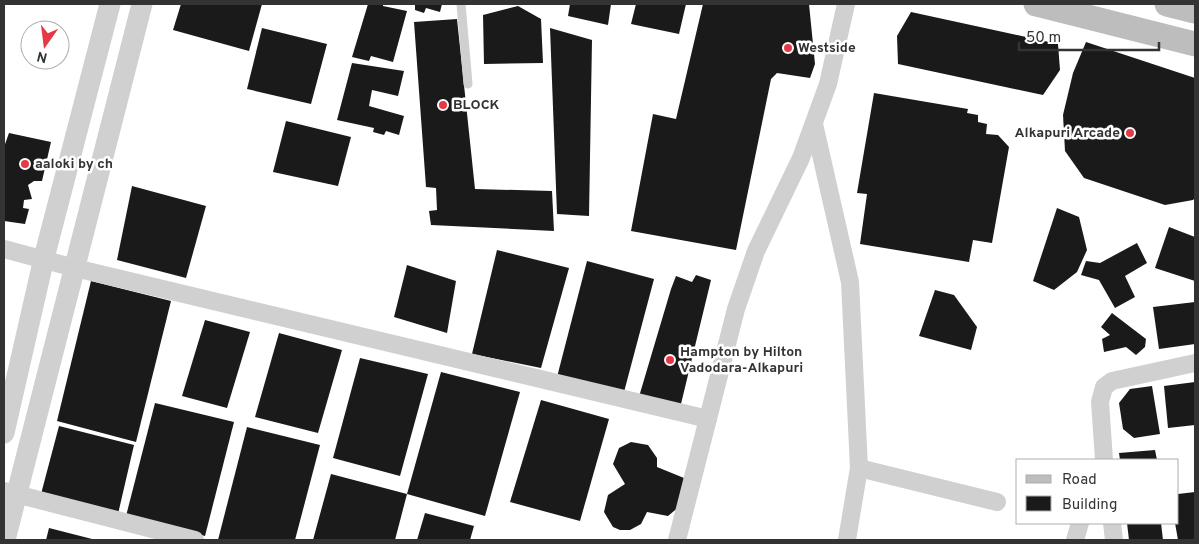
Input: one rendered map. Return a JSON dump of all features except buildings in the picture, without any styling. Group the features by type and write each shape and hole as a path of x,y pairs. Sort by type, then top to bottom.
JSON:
{"main road":[{"path":"1036,4 1195,44"},
{"path":"1167,4 1195,11"}],"street":[{"path":"4,433 44,258 110,4"},
{"path":"5,540 10,492 75,268 142,4"},
{"path":"677,540 736,309 756,251 802,158 828,84 846,4"},
{"path":"814,123 850,282 859,468 848,540"},
{"path":"4,249 44,258 75,268 708,418"},
{"path":"1102,456 1100,402 1104,387 1112,381 1195,363"},
{"path":"859,468 997,502"},
{"path":"10,492 195,540"},
{"path":"1075,540 1080,524"},
{"path":"1112,524 1114,540"}],"lane":[{"path":"461,4 468,84"}],"place":[{"name":"Westside","path":"788,48"},
{"name":"BLOCK","path":"443,105"},
{"name":"Alkapuri Arcade","path":"1130,133"},
{"name":"aaloki by ch","path":"25,164"},
{"name":"Hampton by Hilton Vadodara-Alkapuri","path":"670,360"}]}
